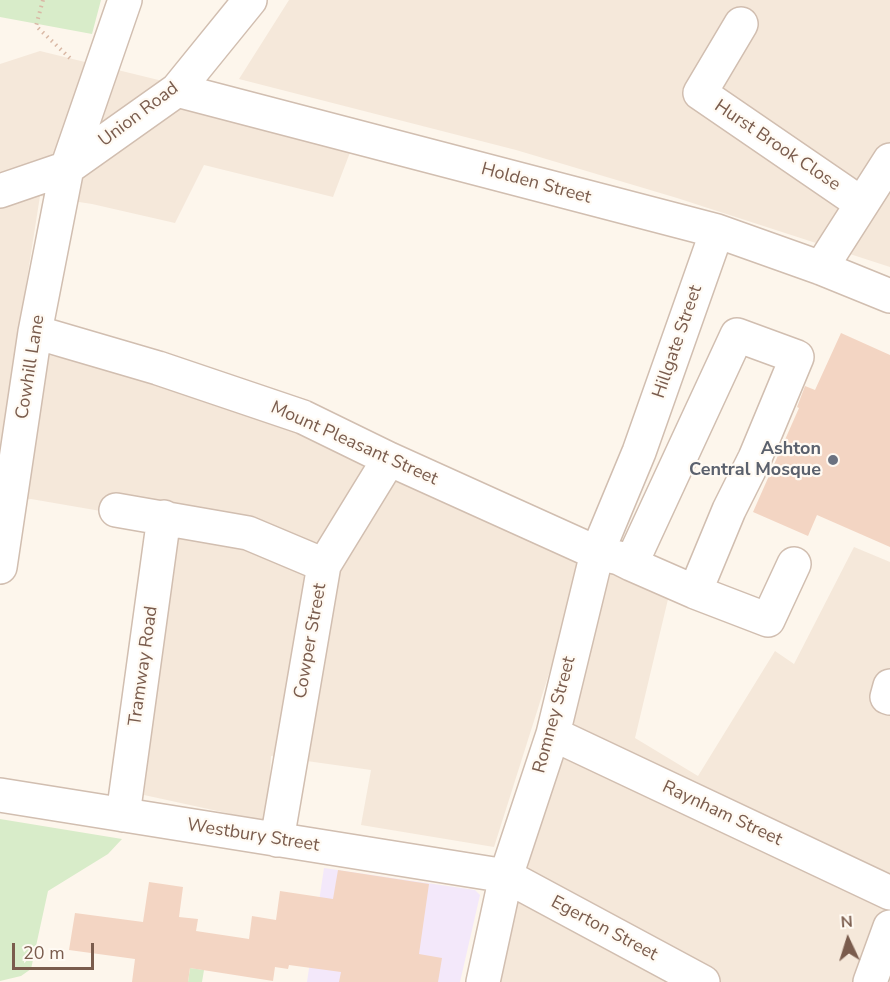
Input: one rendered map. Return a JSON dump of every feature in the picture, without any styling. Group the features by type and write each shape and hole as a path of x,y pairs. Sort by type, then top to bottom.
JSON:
{"street":[{"name":"Cowhill Lane","path":"0,567 35,332 67,168 125,0"},
{"name":"Union Road","path":"0,191 67,168 177,90 250,0"},
{"name":"Hurst Brook Close","path":"741,24 700,93 879,184"},
{"name":"Holden Street","path":"177,90 717,231 821,268 890,296"},
{"path":"821,268 879,184"},
{"name":"Hillgate Street","path":"642,445 717,231"},
{"name":"Mount Pleasant Street","path":"35,332 158,368 303,417 389,459 597,553 619,558 695,592 768,620 794,564"},
{"path":"631,564 737,335 796,357 755,458 729,510 695,592"},
{"path":"642,445 683,452"},
{"name":"Romney Street","path":"483,982 506,876 553,734 597,553 642,445"},
{"name":"Cowper Street","path":"277,840 324,565 389,459"},
{"path":"116,510 248,533 324,565"},
{"name":"Tramway Road","path":"123,815 164,517"},
{"name":"Raynham Street","path":"553,734 890,893"},
{"name":"Westbury Street","path":"0,795 506,876"},
{"name":"Egerton Street","path":"506,876 703,982"},
{"path":"870,982 890,927"}],"path":[{"path":"43,0 36,26 97,83"}],"shaded area":[{"path":"289,0 890,0 890,267 677,198 516,150 239,79"},
{"path":"40,51 359,129 333,197 204,165 175,223 92,204 40,196 16,349 172,379 358,449 585,560 494,847 361,825 371,770 271,756 268,822 144,795 176,524 31,499 0,502 0,64"},
{"path":"854,547 890,562 890,982 492,982 547,786 612,569 669,595 635,738 698,776 775,651 794,664"},
{"path":"324,868 475,890 480,895 460,982 307,982"}],"green space":[{"path":"0,0 101,0 92,34 0,17"},
{"path":"0,819 122,839 108,854 48,891 31,969 21,976 0,981"},
{"path":"190,968 204,970 202,982 188,982"}],"building":[{"name":"Ashton Central Mosque","path":"841,333 890,355 890,547 817,515 808,536 753,512 799,408 797,407 805,386 815,390"},
{"path":"338,870 429,884 419,954 442,958 438,982 339,982 341,972 289,965 288,969 275,967 273,981 190,968 188,982 132,982 135,959 69,950 75,913 143,922 149,882 183,887 179,917 198,919 196,931 249,939 252,916 276,920 280,891 333,899"}],"place":[{"name":"Ashton Central Mosque","path":"833,460"}]}
